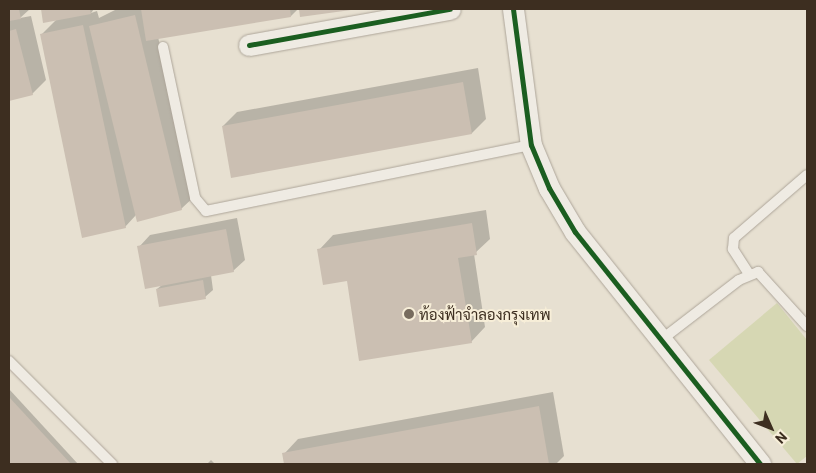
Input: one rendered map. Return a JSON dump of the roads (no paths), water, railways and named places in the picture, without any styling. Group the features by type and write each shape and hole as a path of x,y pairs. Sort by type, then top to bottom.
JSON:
{"street":[{"path":"249,44 450,9"},
{"path":"513,9 531,145 549,188 575,232 760,464"}],"lane":[{"path":"163,47 195,198 206,211 531,145"},
{"path":"750,274 733,249 734,238 807,175"},
{"path":"662,340 750,274 765,276 807,326"},
{"path":"9,361 112,464"}],"place":[{"name":"ท้องฟ้าจำลองกรุงเทพ","path":"409,314"}]}
